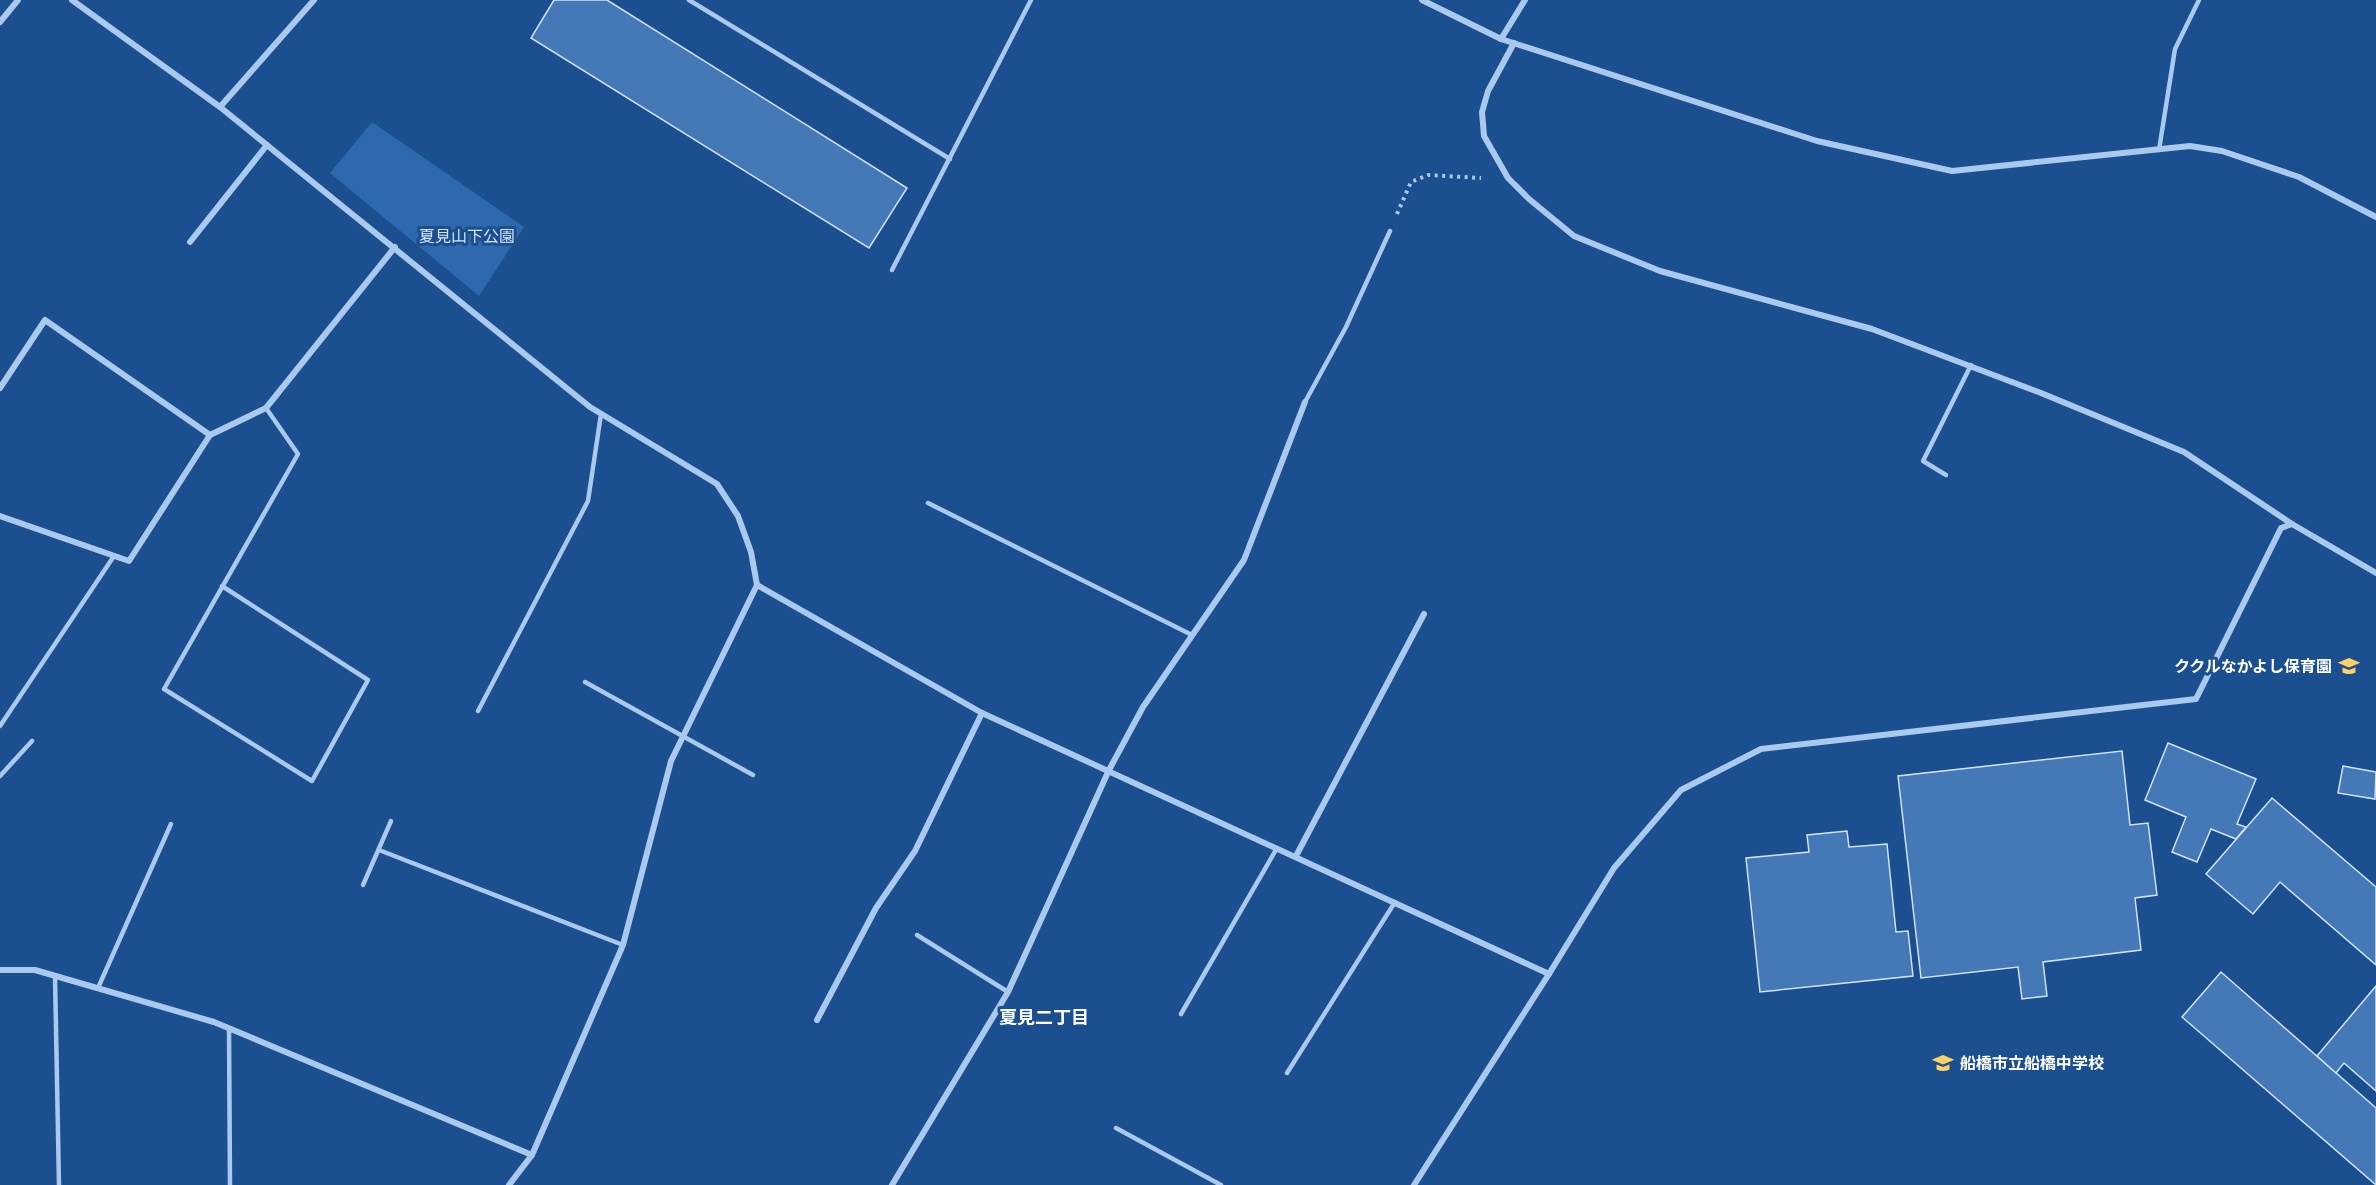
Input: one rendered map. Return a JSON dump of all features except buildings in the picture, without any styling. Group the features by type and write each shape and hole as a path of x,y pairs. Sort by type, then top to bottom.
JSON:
{"street":[{"path":"0,22 18,0"},
{"path":"72,0 220,107 590,407 717,484 738,516 751,552 757,585 671,761 623,945 532,1155 509,1185"},
{"path":"220,107 314,0"},
{"path":"1422,0 1501,39 1817,141 1952,171 2190,146 2222,151 2299,177 2376,217"},
{"path":"1501,39 1525,0"},
{"path":"1514,43 1488,91 1482,112 1484,136 1508,178 1529,199 1574,236 1649,266 1872,329 1971,365 2184,452 2292,524 2376,573"},
{"path":"190,242 267,145"},
{"path":"0,516 129,561 210,435 266,408 395,247"},
{"path":"0,388 45,320 210,435"},
{"path":"892,1185 1008,992 1109,770 1143,707 1244,560 1305,402"},
{"path":"1414,1185 1614,868 1681,790 1761,749 2196,699 2281,528 2292,524"},
{"path":"757,585 982,713 1549,974"},
{"path":"1296,856 1424,614"},
{"path":"817,1020 876,908 915,851 982,713"},
{"path":"0,970 35,970 214,1022 532,1155"}],"lane":[{"path":"689,0 950,159"},
{"path":"892,270 1031,0"},
{"path":"2159,150 2175,49 2199,0"},
{"path":"1305,402 1346,327 1390,231"},
{"path":"1946,475 1923,461 1971,365"},
{"path":"222,586 368,680 312,781 164,689 222,586 298,454 266,408"},
{"path":"478,711 588,501 601,414"},
{"path":"928,503 1192,635"},
{"path":"0,726 114,556"},
{"path":"585,682 753,775"},
{"path":"0,776 32,741"},
{"path":"363,885 391,821"},
{"path":"98,988 171,824"},
{"path":"1181,1014 1277,848"},
{"path":"378,850 623,945"},
{"path":"1287,1073 1395,902"},
{"path":"917,935 1008,992"},
{"path":"55,976 59,1185"},
{"path":"229,1028 230,1185"},
{"path":"1116,1128 1221,1185"}],"path":[{"path":"1390,231 1411,183 1428,175 1508,178"}],"green space":[{"name":"夏見山下公園","path":"372,122 524,227 479,296 330,173"}],"place":[{"name":"ククルなかよし保育園","path":"2349,666"},
{"name":"船橋市立船橋中学校","path":"1943,1063"}],"district":[{"name":"夏見二丁目","path":"1044,1018"}]}
